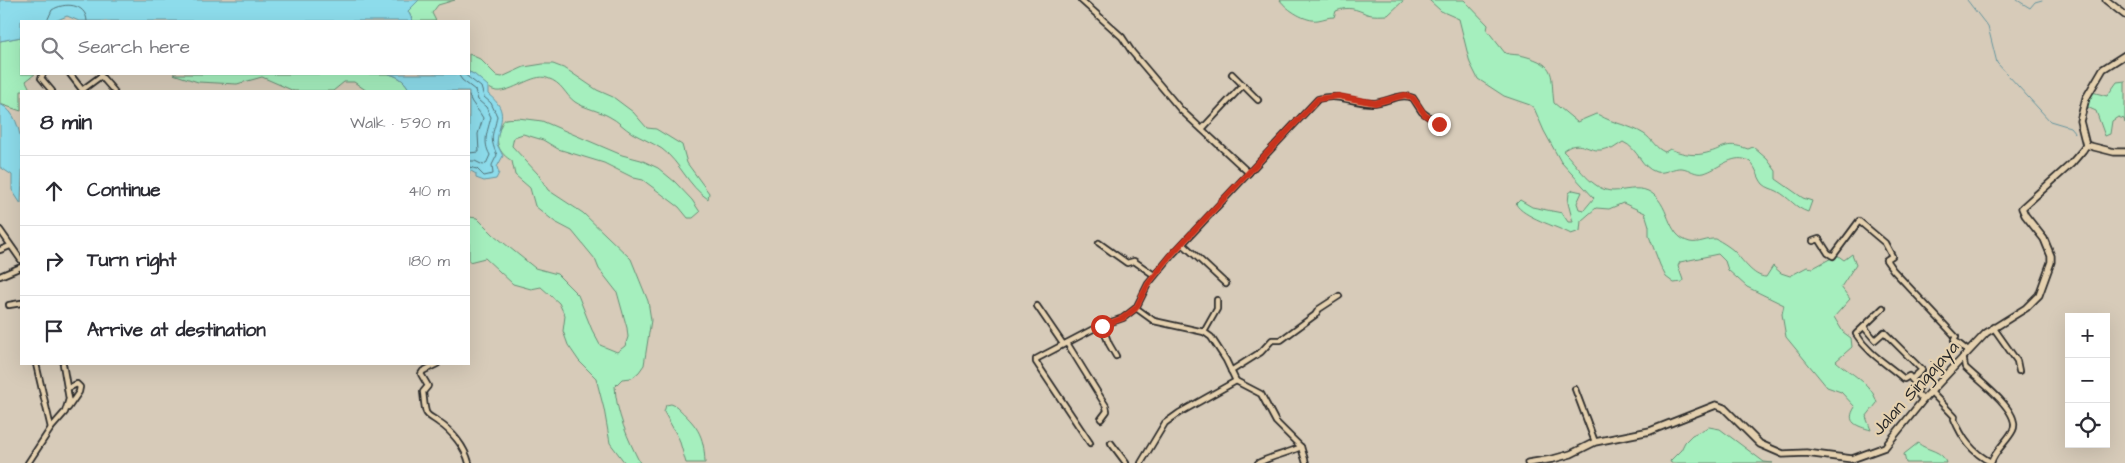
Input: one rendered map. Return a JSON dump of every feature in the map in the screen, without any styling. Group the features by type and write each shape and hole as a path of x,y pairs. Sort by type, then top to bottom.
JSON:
{"street":[{"path":"1081,0 1122,38 1165,91 1249,173"},
{"path":"2106,0 2125,15"},
{"path":"2125,55 2103,69 2086,98 2080,121 2086,145 2114,152 2125,152"},
{"path":"1232,74 1258,100"},
{"path":"42,75 41,78 51,90"},
{"path":"71,75 81,90"},
{"path":"83,90 101,76 113,90"},
{"path":"1202,129 1243,85"},
{"path":"1090,443 1035,360 1102,326 1123,318 1136,308 1154,275 1318,99 1338,96 1375,103 1405,95 1413,98 1425,115 1439,124"},
{"name":"Jalan Singajaya","path":"1528,463 1571,454 1595,442 1650,431 1716,405 1724,408 1760,444 1783,454 1806,453 1852,458 1862,457 1885,447 1923,400 1966,354 1994,327 2014,316 2035,300 2051,262 2051,256 2044,239 2025,215 2022,208 2071,164 2086,145"},
{"path":"1812,241 1819,238 1828,253 1833,256 1859,221 1885,243 1892,256 1886,260 1893,270 1956,337 1954,340 1966,354 1965,367 1989,388 2006,409 2014,425 2010,434 1998,448 1991,463 1976,453 1964,440 1954,419 1955,417 1931,392"},
{"path":"0,230 20,259"},
{"path":"1099,243 1126,263 1134,261 1154,275"},
{"path":"1183,244 1226,284"},
{"path":"0,250 10,246"},
{"path":"0,276 20,268"},
{"path":"1232,371 1261,352 1272,340 1280,340 1315,315 1318,309 1339,296"},
{"path":"1204,332 1217,309 1217,300"},
{"path":"9,305 20,302"},
{"path":"1037,306 1106,406 1107,411 1101,419"},
{"path":"1136,308 1154,321 1204,332 1215,342 1236,381 1261,394 1276,422 1301,447 1306,463"},
{"path":"1883,308 1856,334 1864,347 1904,379 1909,376 1913,378 1919,388 1916,392 1923,400"},
{"path":"1102,326 1116,356"},
{"path":"1864,327 1875,340 1884,332 1922,370 1913,378"},
{"path":"1994,327 2017,361 2019,371"},
{"path":"36,365 51,428"},
{"path":"63,365 69,399 65,412"},
{"path":"435,365 421,374 428,386 423,392 426,412 452,434 466,453 468,463"},
{"path":"1141,463 1165,423 1236,381"},
{"path":"28,463 51,428 79,392 80,387 77,384 68,388"},
{"path":"1575,389 1595,442"},
{"path":"1111,443 1126,463"},
{"path":"1258,463 1301,447"}],"green space":[{"path":"419,0 455,0 438,5 432,13 436,20 412,20 408,11"},
{"path":"1280,0 1404,0 1388,15 1372,15 1348,8 1336,11 1334,17 1313,20 1297,15"},
{"path":"1429,0 1464,0 1488,25 1487,30 1505,53 1535,59 1547,67 1552,78 1554,103 1577,122 1596,114 1599,115 1639,131 1665,152 1670,149 1686,154 1698,155 1734,145 1748,149 1753,147 1767,159 1776,171 1776,179 1803,198 1812,201 1808,212 1799,208 1781,193 1765,185 1752,164 1747,160 1730,160 1704,173 1682,168 1656,172 1646,166 1633,149 1623,142 1612,149 1595,150 1578,145 1563,151 1585,176 1598,187 1613,191 1635,189 1648,191 1661,203 1676,233 1682,239 1690,242 1700,242 1716,239 1733,250 1752,271 1761,276 1766,277 1773,266 1781,273 1790,276 1807,267 1813,268 1837,255 1844,260 1852,254 1856,264 1841,287 1850,299 1834,317 1843,332 1851,338 1852,347 1836,361 1866,384 1874,396 1877,403 1866,417 1871,430 1854,423 1851,417 1855,407 1841,392 1827,387 1786,337 1782,314 1784,305 1747,287 1728,270 1725,261 1718,254 1680,262 1678,266 1683,280 1682,282 1674,283 1666,277 1660,265 1649,236 1649,226 1645,213 1623,203 1609,209 1596,208 1581,221 1580,231 1571,234 1520,209 1516,204 1520,200 1532,207 1562,213 1568,222 1573,222 1568,203 1569,193 1573,190 1582,192 1577,203 1579,209 1584,210 1594,198 1561,162 1534,108 1504,96 1478,79 1470,63 1459,19 1441,11"},
{"path":"20,37 20,75 34,75 26,81 30,90 20,90 20,111 0,104 0,41"},
{"path":"470,54 480,59 497,76 502,77 524,67 543,64 553,64 566,69 597,90 613,97 633,112 647,128 656,129 682,145 687,163 709,193 708,199 695,188 674,160 662,149 632,133 616,120 575,102 552,80 541,77 535,78 509,89 496,91 489,88 470,72"},
{"path":"176,75 391,75 402,80 409,90 366,90 354,82 344,82 334,90 292,90 262,77 237,84 198,82"},
{"path":"2125,81 2125,123 2124,119 2118,117 2112,121 2110,134 2105,136 2096,111 2087,107 2092,92 2107,96 2117,82"},
{"path":"518,118 542,121 658,168 675,182 692,200 700,212 693,218 688,218 679,207 643,180 634,178 604,163 558,149 543,140 523,134 514,137 512,146 538,174 548,190 583,213 631,259 648,301 651,320 644,365 632,378 622,379 615,386 620,416 640,463 625,463 610,443 596,378 579,361 568,345 563,331 565,316 559,303 541,287 531,289 513,284 485,258 470,262 470,217 477,218 494,235 535,268 557,274 578,295 600,345 617,352 625,346 628,337 627,328 617,292 599,269 595,259 572,231 555,222 535,206 530,188 515,175 512,161 501,151 498,143 498,133 503,121"},
{"path":"671,404 683,413 698,431 703,444 705,463 686,463 679,439 664,412 666,405"},
{"path":"1709,427 1720,429 1764,462 1773,463 1671,463 1670,461 1692,435"},
{"path":"1918,443 1938,453 1946,463 1906,463 1904,454"}],"water":[{"path":"0,0 419,0 408,11 412,20 77,20 67,16 57,20 20,20 20,37 0,41"},
{"path":"470,72 488,86 488,94 499,106 502,118 497,144 503,156 497,167 499,173 496,179 484,181 476,178 476,174 470,172 470,90 409,90 402,80 391,75 470,75"},
{"path":"0,104 10,111 20,134 20,202 12,190 12,175 0,167"}],"waterway":[{"path":"1967,0 1988,27 1997,63 2050,121 2070,127 2075,133"},
{"path":"2017,0 2030,8 2035,2 2042,0"}],"route":[{"path":"1102,326 1123,318 1136,308 1148,284 1172,254 1210,216 1318,99 1338,96 1375,103 1405,95 1413,98 1425,115 1439,124"}]}
